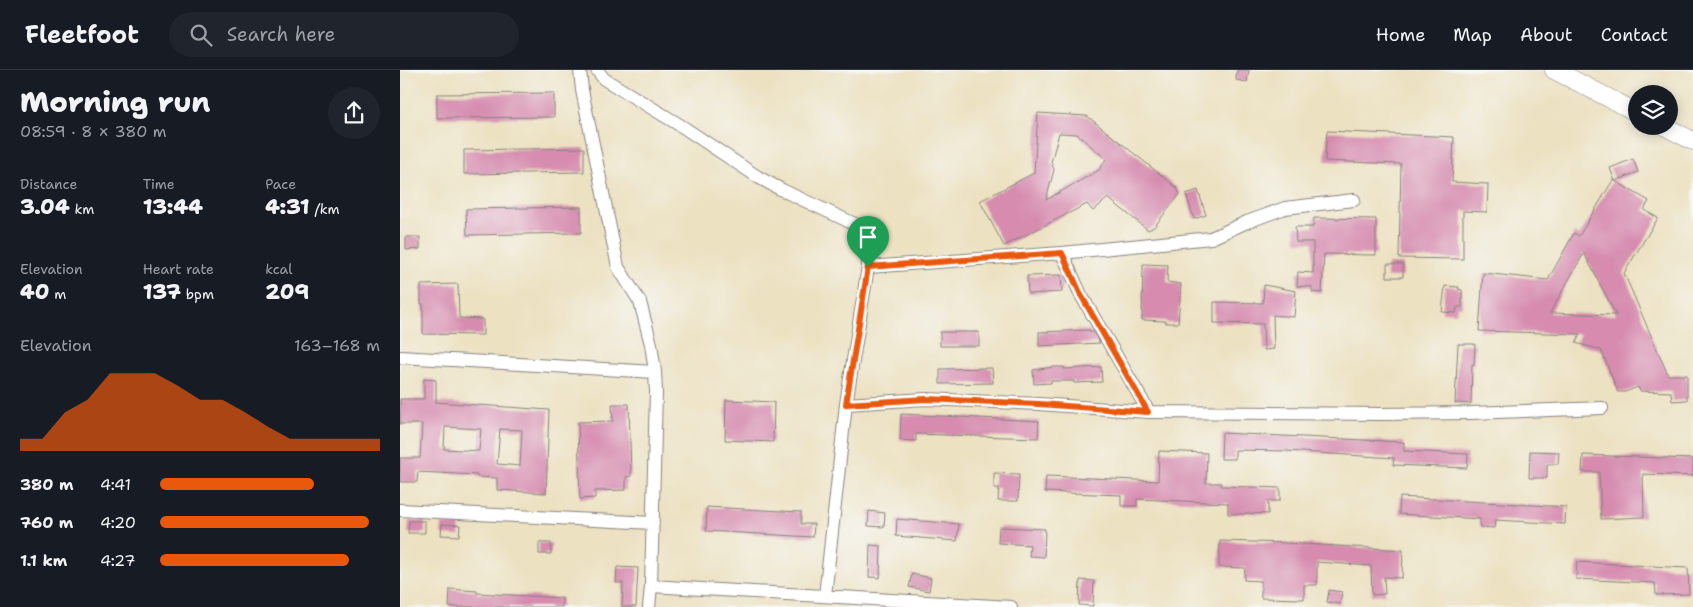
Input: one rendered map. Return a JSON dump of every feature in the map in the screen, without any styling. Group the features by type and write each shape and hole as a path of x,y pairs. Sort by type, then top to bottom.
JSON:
{"main road":[{"path":"1554,70 1628,108"},
{"path":"1678,133 1693,141"}],"street":[{"path":"580,70 582,90 618,267 640,302 651,344 655,372 653,523 649,607"},
{"path":"596,70 604,79 758,177 865,229 869,241 868,267 846,404 825,596"},
{"path":"868,267 1062,253 1211,238 1284,208 1354,200"},
{"path":"1062,253 1081,295 1148,412"},
{"path":"400,357 655,372"},
{"path":"846,404 926,399 1039,404 1148,412 1462,413 1602,408"},
{"path":"400,510 653,523"},
{"path":"651,586 964,606 1011,607"}],"building":[{"path":"1237,70 1249,70 1247,82 1236,80"},
{"path":"554,93 554,117 437,118 437,94"},
{"path":"1038,113 1087,116 1176,187 1180,194 1154,227 1148,230 1108,198 1093,211 1087,204 1004,246 980,201 1034,173","holes":["1059,133 1077,134 1106,159 1099,170 1046,200 1054,170 1051,162"]},
{"path":"1327,131 1454,137 1452,182 1488,184 1487,212 1463,211 1463,259 1399,258 1401,164 1325,161"},
{"path":"584,148 584,172 464,174 464,150"},
{"path":"1633,159 1638,172 1615,181 1610,168"},
{"path":"1613,180 1649,201 1644,210 1658,218 1624,273 1668,375 1687,375 1687,400 1672,401 1671,392 1640,391 1638,387 1625,392 1618,392 1601,350 1576,343 1580,334 1479,331 1483,273 1548,280 1574,233 1579,236","holes":["1584,253 1616,315 1550,313"]},
{"path":"1198,190 1206,215 1194,219 1186,194"},
{"path":"581,207 581,233 467,235 466,209"},
{"path":"1314,218 1376,219 1376,255 1324,254 1322,293 1312,292 1312,287 1297,286 1298,272 1313,273 1313,242 1296,242 1295,227 1313,227"},
{"path":"406,237 420,237 420,249 406,250"},
{"path":"1143,264 1168,265 1167,282 1181,284 1178,323 1142,320"},
{"path":"1387,264 1403,264 1403,277 1387,277"},
{"path":"1061,275 1062,292 1028,294 1027,276"},
{"path":"458,284 459,318 483,319 483,335 423,334 421,285"},
{"path":"1264,285 1296,291 1294,317 1273,315 1274,349 1264,350 1263,324 1214,323 1214,302 1263,303"},
{"path":"1445,286 1459,287 1458,289 1462,290 1462,307 1457,307 1456,313 1442,312"},
{"path":"1090,330 1100,343 1039,346 1039,332"},
{"path":"940,332 979,332 979,346 940,346"},
{"path":"1458,344 1475,344 1474,365 1472,364 1471,404 1455,403"},
{"path":"1064,367 1064,369 1101,367 1102,382 1074,383 1074,381 1051,381 1051,383 1034,384 1033,370"},
{"path":"992,368 993,383 940,384 940,369"},
{"path":"424,379 436,380 436,402 549,410 546,493 497,490 497,478 477,477 477,475 418,472 417,482 400,482 400,458 420,458 422,424 400,424 400,399 424,399","holes":["445,427 481,429 479,451 444,449","500,429 522,430 520,466 497,464"]},
{"path":"726,400 774,402 773,442 725,440"},
{"path":"612,404 629,404 631,476 626,477 626,490 595,491 595,498 580,499 578,422 613,421"},
{"path":"901,414 1039,421 1038,438 916,434 916,441 900,440"},
{"path":"1222,433 1404,442 1404,451 1468,454 1467,468 1393,465 1394,458 1286,451 1235,450 1235,459 1221,459"},
{"path":"1159,451 1207,453 1206,483 1221,483 1221,486 1280,488 1280,501 1268,501 1268,514 1228,514 1228,503 1137,499 1137,506 1121,506 1121,495 1045,492 1046,476 1158,481"},
{"path":"1530,451 1559,452 1558,464 1547,464 1547,478 1529,478"},
{"path":"1583,455 1693,459 1693,476 1643,474 1644,517 1601,519 1599,472 1582,472"},
{"path":"994,473 1019,474 1018,501 998,501 999,488 994,488"},
{"path":"1400,497 1566,507 1565,524 1495,520 1494,528 1480,527 1480,519 1399,514"},
{"path":"707,507 801,512 801,524 814,524 813,537 706,531"},
{"path":"869,511 885,513 884,527 868,526"},
{"path":"897,519 959,524 957,541 896,536"},
{"path":"409,521 425,521 425,533 408,533"},
{"path":"442,524 460,525 459,536 441,535"},
{"path":"999,527 1045,529 1044,557 1029,556 1030,545 998,543"},
{"path":"1220,541 1403,550 1402,578 1384,577 1385,594 1372,595 1371,566 1317,562 1317,585 1304,585 1304,599 1261,598 1261,581 1244,580 1245,568 1219,567"},
{"path":"539,543 551,543 551,554 539,554"},
{"path":"870,545 881,546 880,578 869,577"},
{"path":"1577,562 1688,568 1689,594 1656,595 1655,583 1576,579"},
{"path":"617,567 638,568 636,607 622,607 623,583 616,583"},
{"path":"912,574 931,578 929,591 909,587"},
{"path":"1080,580 1094,581 1093,606 1079,605"},
{"path":"450,589 477,591 477,593 562,598 562,607 449,607"},
{"path":"1329,590 1342,592 1340,604 1327,602"}],"route":[{"path":"1062,253 1081,295 1148,412 1039,404 926,399 846,404 868,267 1062,253"}]}
